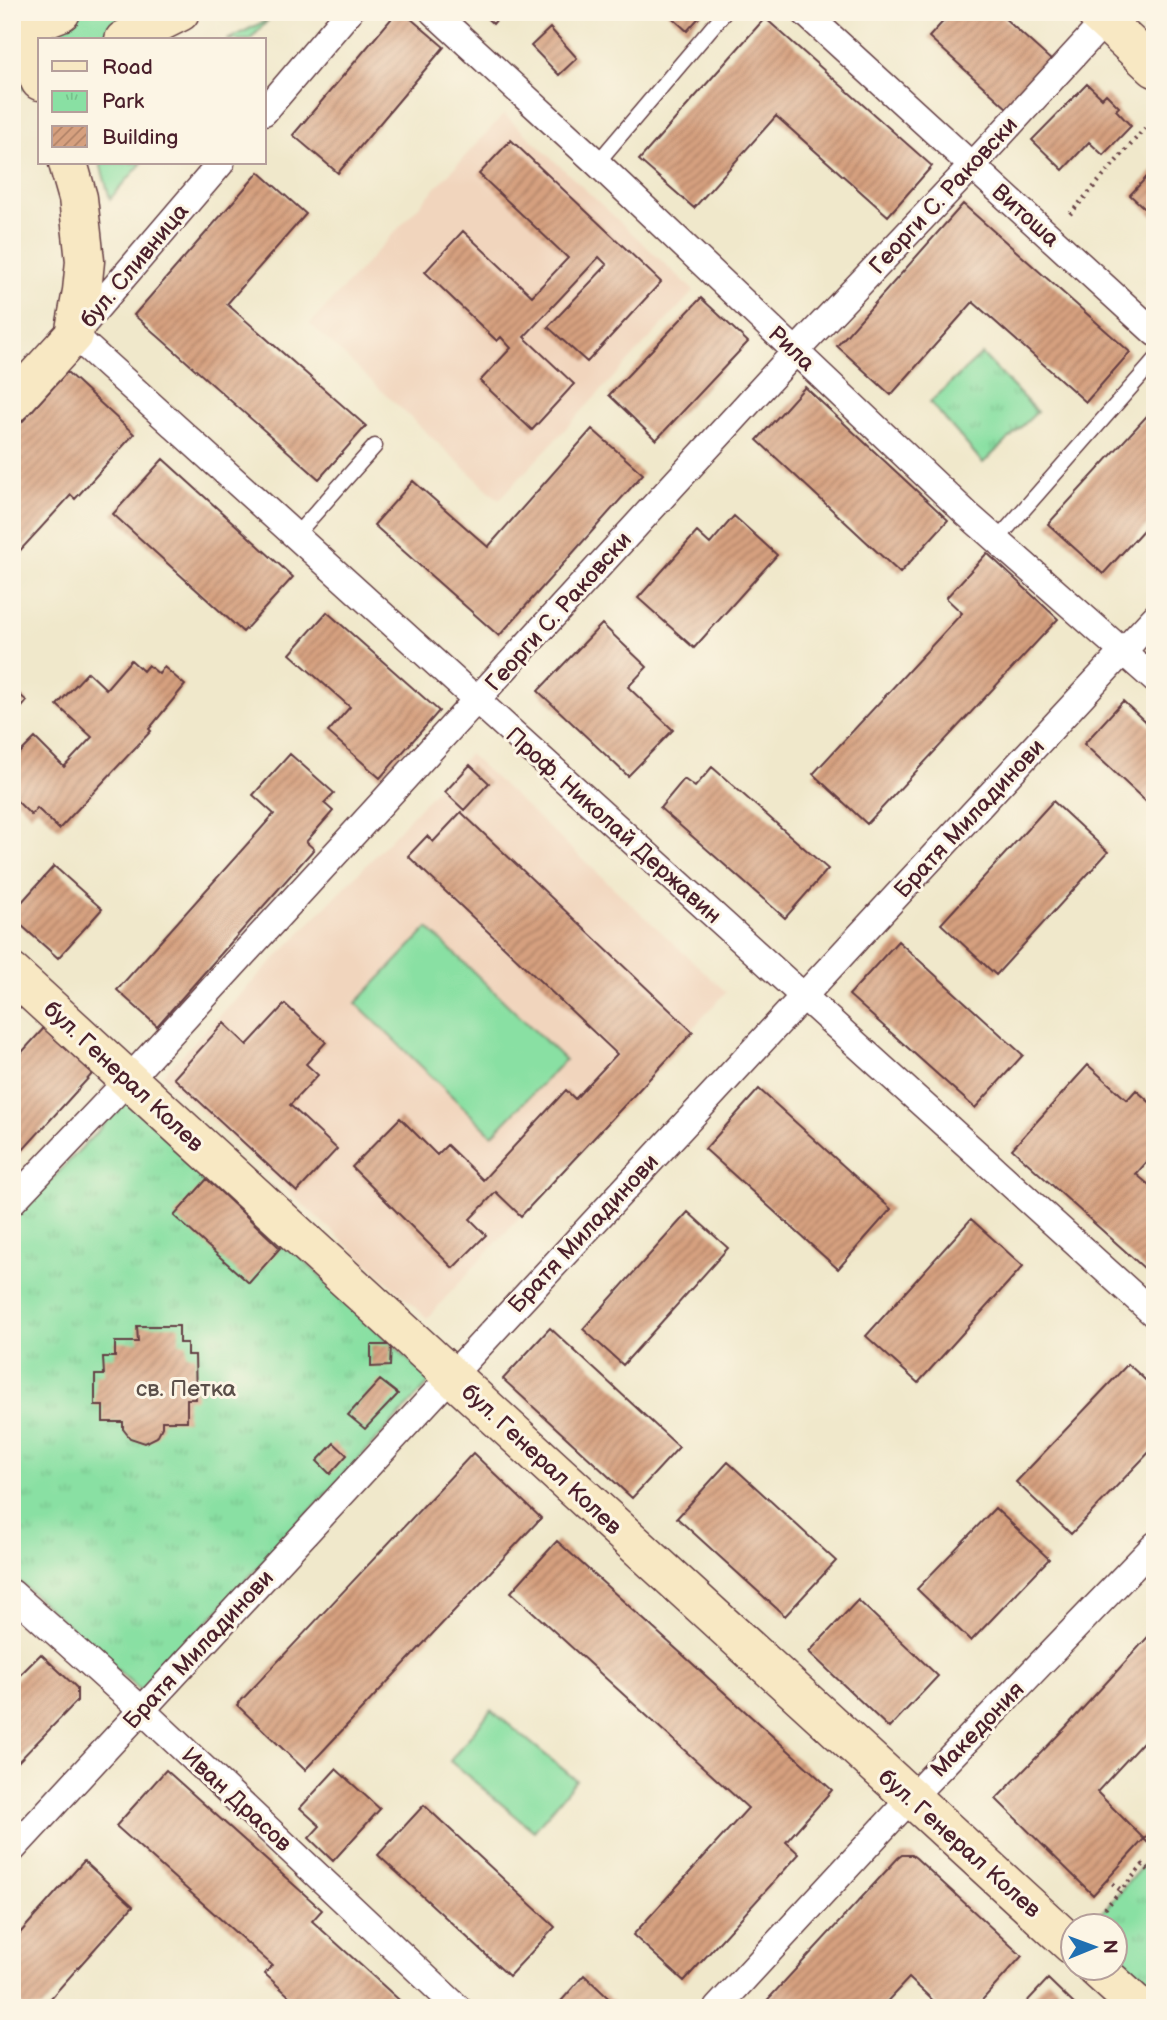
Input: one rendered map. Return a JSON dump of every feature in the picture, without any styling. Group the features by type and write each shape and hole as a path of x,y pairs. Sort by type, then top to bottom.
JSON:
{"street":[{"path":"38,76 16,24 61,12"},
{"path":"128,38 180,12"},
{"path":"266,110 349,12"},
{"name":"Рила","path":"433,12 997,540 1155,680"},
{"name":"Витоша","path":"804,12 1155,333"},
{"path":"1100,17 1155,68"},
{"name":"Георги С. Раковски","path":"12,1202 128,1080 796,351 972,166 1100,17"},
{"path":"12,94 38,82"},
{"name":"бул. Сливница","path":"68,164 78,198 85,261 74,335"},
{"name":"бул. Сливница","path":"12,403 220,164"},
{"name":"Проф. Николай Державин","path":"74,335 1155,1315"},
{"name":"Братя Миладинови","path":"12,1850 1155,617"},
{"name":"бул. Генерал Колев","path":"12,973 1058,1931"},
{"name":"Македония","path":"717,2008 911,1798 1155,1545"},
{"name":"Иван Драсов","path":"12,1593 142,1710 458,2008"},
{"path":"1112,1982 1140,2008"}],"lane":[{"path":"597,163 725,12"},
{"path":"997,540 1155,360"},
{"path":"295,536 375,446"}],"path":[{"path":"1049,237 1155,117"},
{"path":"1102,1912 1143,1865 1155,1875"},
{"path":"1107,1879 1121,1890"}],"shaded area":[{"path":"504,114 694,291 499,500 310,324"},
{"path":"469,754 726,992 427,1318 162,1075 373,858"}],"green space":[{"path":"54,12 178,12 127,38 38,38 38,83 12,93 12,30"},
{"path":"269,19 252,38 231,38"},
{"path":"100,164 141,164 110,199"},
{"path":"982,354 1037,412 983,463 930,402"},
{"path":"428,928 565,1060 492,1135 356,1003"},
{"name":"св. Петка","path":"131,1096 431,1381 142,1692 12,1575 12,1221"},
{"path":"491,1710 576,1780 534,1831 450,1761"},
{"path":"1143,1865 1155,1876 1155,2004 1128,1978 1128,1912 1102,1912"}],"building":[{"path":"397,12 403,12 444,47 338,173 293,135"},
{"path":"480,12 503,12 493,24"},
{"path":"666,12 704,12 687,31"},
{"path":"946,12 1004,12 1002,16 1052,61 1008,109 929,37 949,15"},
{"path":"765,18 932,166 888,216 776,116 694,208 639,160"},
{"path":"550,28 577,58 559,75 531,46"},
{"path":"1087,84 1102,98 1106,94 1119,107 1116,110 1131,126 1103,155 1089,142 1063,170 1032,140"},
{"path":"511,140 661,282 587,362 548,327 607,265 599,257 524,337 574,384 532,430 480,381 511,348 501,337 497,341 425,272 463,231 532,296 568,258 479,174"},
{"path":"1155,168 1155,218 1130,195"},
{"path":"259,172 306,214 227,304 366,426 319,479 134,315"},
{"path":"963,204 1130,352 1086,402 973,302 891,395 837,346"},
{"path":"701,298 748,342 656,440 609,395"},
{"path":"67,372 134,434 75,499 71,495 16,555 12,552 12,433"},
{"path":"805,387 948,520 900,573 757,440"},
{"path":"1155,407 1155,517 1103,574 1048,524"},
{"path":"592,429 643,474 499,636 374,525 413,481 488,547"},
{"path":"163,459 293,577 243,632 113,514"},
{"path":"734,516 777,555 694,648 638,598 697,532 710,544"},
{"path":"987,553 1058,619 867,824 813,774 962,613 946,598"},
{"path":"327,612 439,711 380,778 328,732 350,707 290,654"},
{"path":"602,624 647,667 628,687 673,730 628,776 538,691"},
{"path":"131,660 143,671 148,665 159,674 164,667 185,685 149,729 151,731 59,829 37,808 31,815 12,796 12,761 35,738 64,767 92,737 57,705 88,672 106,689"},
{"path":"12,688 27,701 12,719"},
{"path":"1123,701 1155,731 1155,810 1084,744"},
{"path":"290,754 334,793 324,803 333,811 306,842 314,849 157,1026 117,990 274,814 253,795"},
{"path":"470,765 489,783 464,810 445,792"},
{"path":"712,767 828,869 785,918 660,808 684,779 695,787"},
{"path":"1053,801 1108,852 996,975 941,924"},
{"path":"461,812 693,1032 521,1216 496,1192 470,1219 486,1235 453,1268 352,1167 400,1118 437,1155 447,1145 483,1180 566,1090 575,1099 617,1054 408,856 427,836 433,842"},
{"path":"54,866 102,909 58,958 12,917 12,913"},
{"path":"898,941 1023,1055 975,1108 849,995"},
{"path":"285,1004 326,1042 306,1064 318,1075 290,1105 337,1149 297,1192 174,1078 224,1023 247,1045"},
{"path":"44,1028 93,1073 12,1162 12,1063"},
{"path":"1088,1065 1127,1100 1136,1090 1155,1107 1155,1153 1136,1174 1155,1190 1155,1278 1012,1149"},
{"path":"759,1089 891,1209 838,1269 705,1149"},
{"path":"207,1179 280,1248 249,1283 174,1216"},
{"path":"688,1212 728,1248 623,1365 583,1329"},
{"path":"971,1219 1023,1266 918,1383 866,1336"},
{"path":"137,1326 179,1326 179,1343 187,1343 187,1355 195,1355 196,1399 187,1399 187,1421 162,1421 157,1437 145,1443 130,1438 123,1429 123,1422 103,1422 103,1406 95,1406 95,1375 104,1375 103,1357 115,1357 115,1342 138,1342"},
{"path":"550,1328 679,1447 632,1498 503,1379"},
{"path":"371,1345 391,1345 390,1366 371,1367"},
{"path":"1128,1364 1155,1389 1155,1446 1071,1534 1016,1482"},
{"path":"380,1380 398,1394 365,1429 348,1415"},
{"path":"334,1443 347,1455 330,1474 317,1461"},
{"path":"473,1453 541,1518 305,1770 237,1705"},
{"path":"728,1462 836,1561 785,1616 677,1518"},
{"path":"995,1508 1049,1559 971,1641 917,1589"},
{"path":"557,1541 832,1790 786,1842 799,1854 684,1981 633,1935 748,1808 511,1592"},
{"path":"858,1600 938,1676 889,1728 809,1652"},
{"path":"1155,1629 1155,1729 1097,1792 1144,1839 1093,1895 996,1799"},
{"path":"41,1654 77,1688 77,1701 18,1762 12,1757 12,1683"},
{"path":"336,1769 380,1809 333,1861 309,1838 320,1826 300,1808"},
{"path":"166,1770 322,1910 312,1921 408,2008 302,2008 265,1974 272,1965 116,1826"},
{"path":"424,1805 555,1927 509,1976 378,1855"},
{"path":"1155,1827 1155,1850 1144,1839"},
{"path":"902,1855 916,1858 1022,1956 975,2008 941,2008 909,1978 881,2008 760,2008 898,1858"},
{"path":"84,1861 133,1906 42,2008 25,2008 12,1996 12,1942"},
{"path":"584,1975 619,2008 555,2008"},
{"path":"1048,1979 1078,2008 1021,2008"}]}
